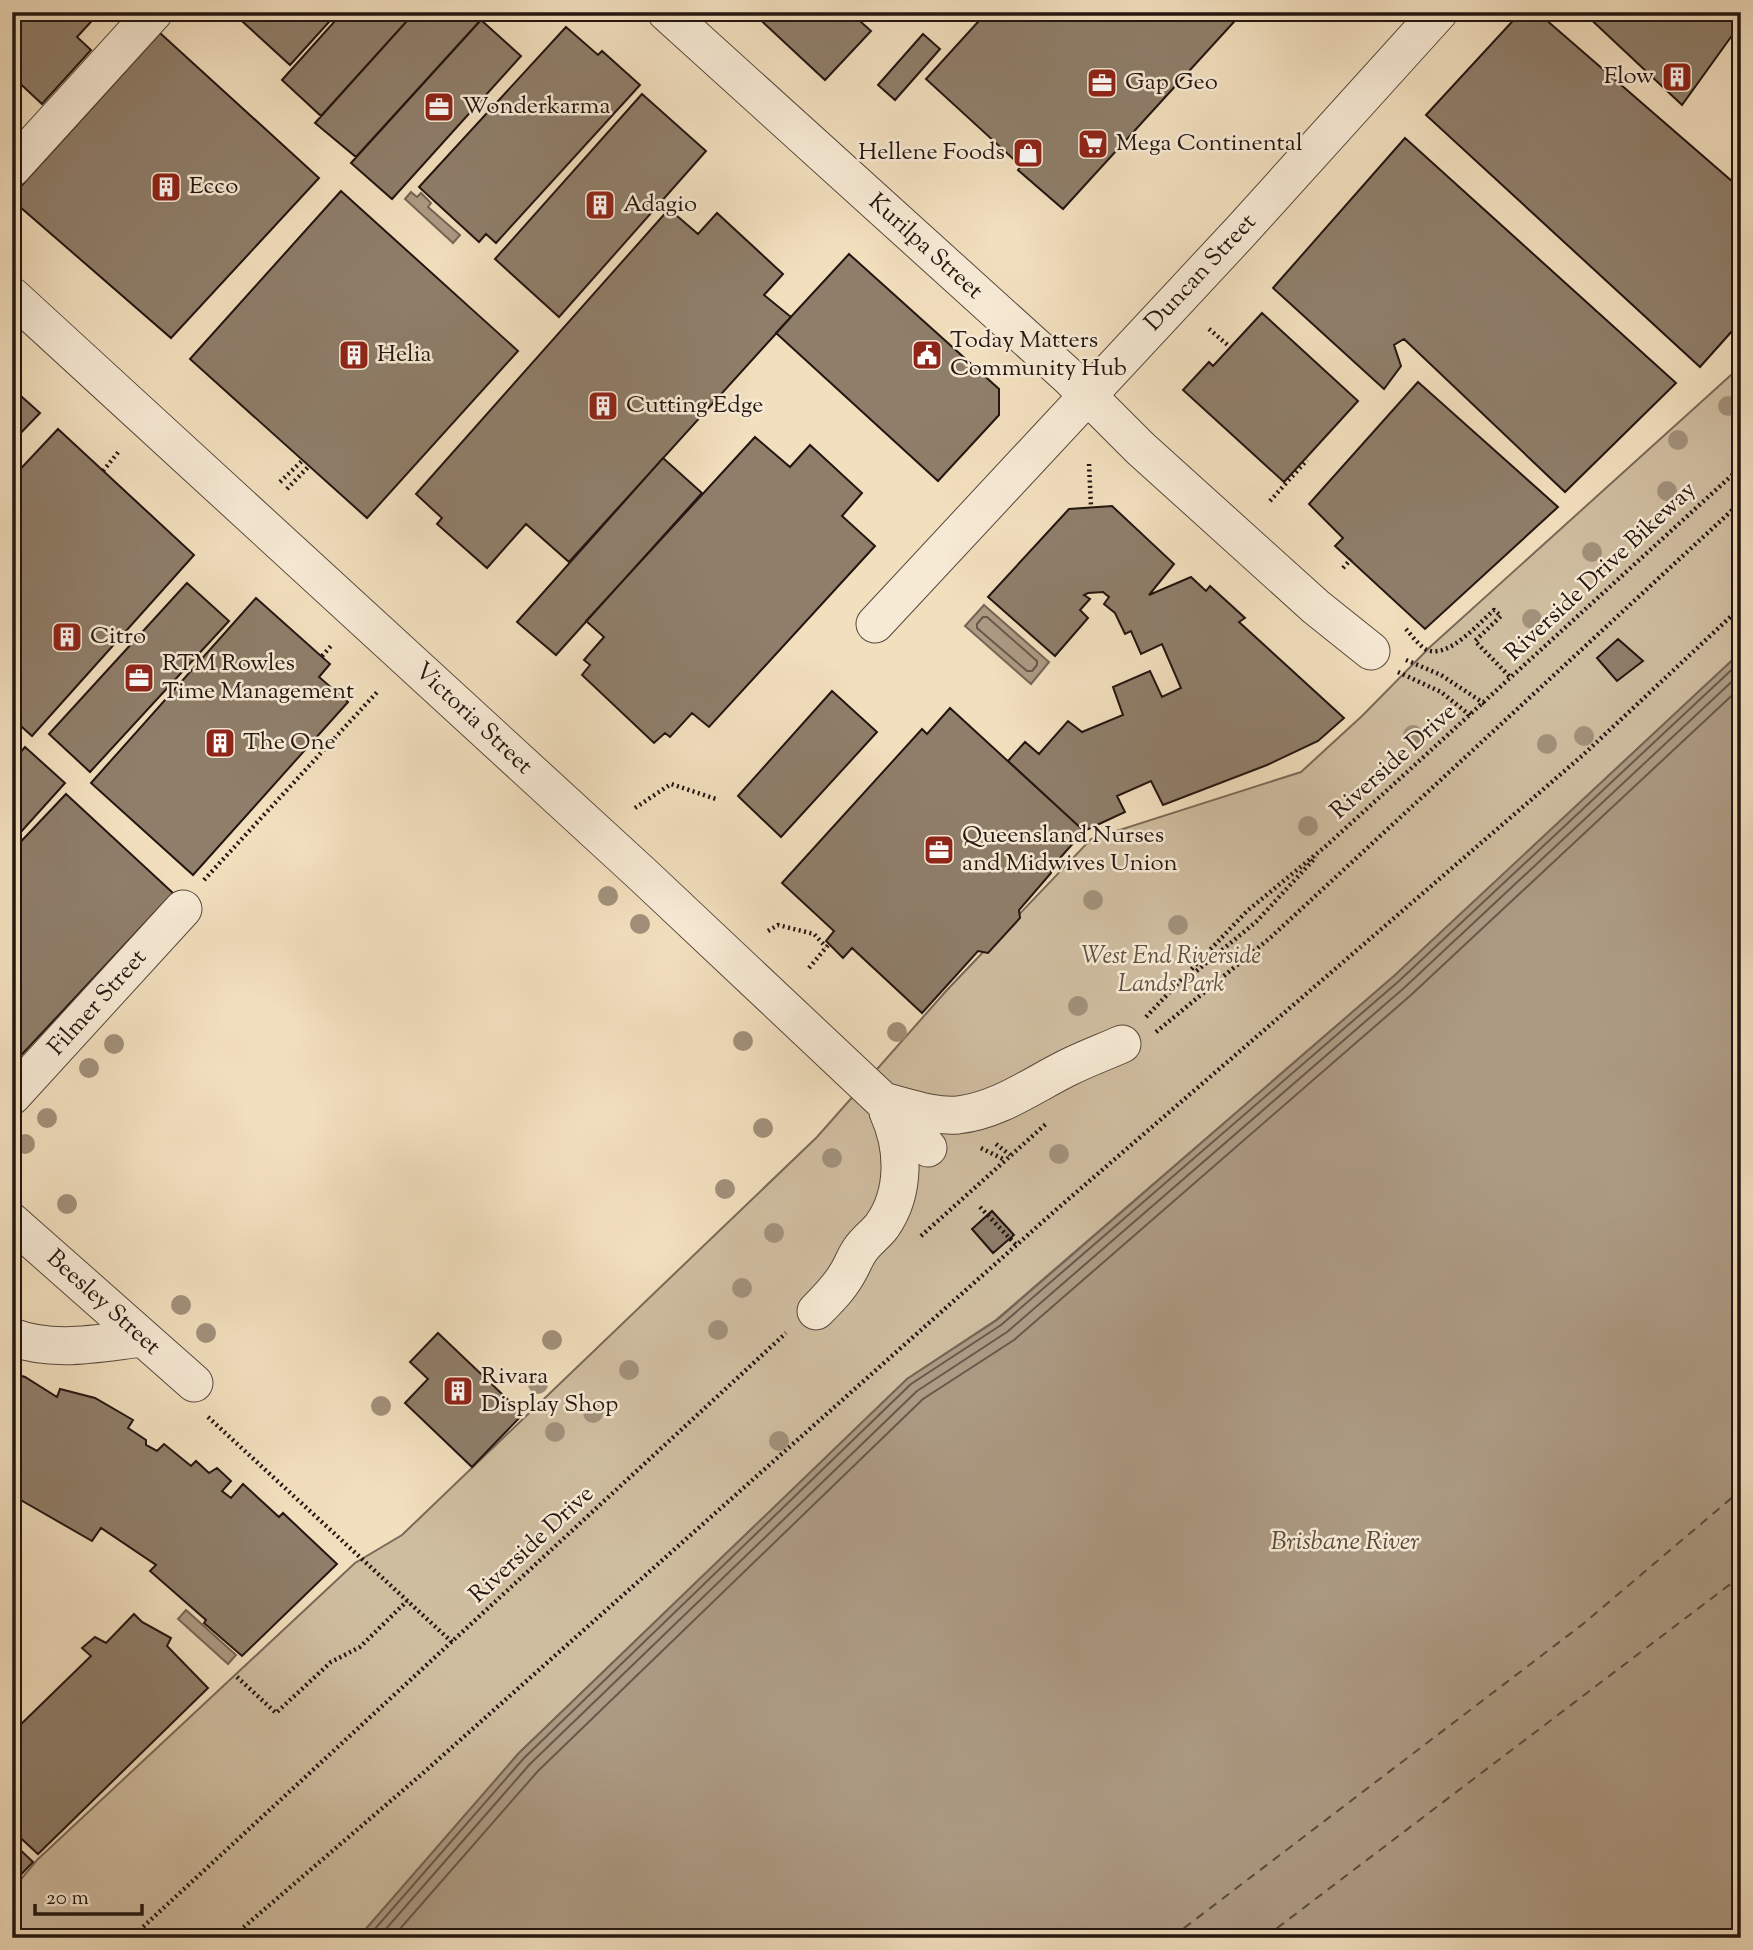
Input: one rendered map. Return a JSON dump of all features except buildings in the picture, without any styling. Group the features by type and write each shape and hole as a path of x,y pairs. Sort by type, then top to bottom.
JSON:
{"street":[{"path":"12,168 154,12"},
{"name":"Kurilpa Street","path":"666,12 1086,395 1140,448 1307,598 1371,651"},
{"name":"Duncan Street","path":"875,624 1241,231 1439,12"},
{"name":"Victoria Street","path":"12,296 643,875 883,1101 928,1149"},
{"name":"Filmer Street","path":"12,1096 183,909"},
{"path":"883,1101 946,1115 988,1108 1015,1097 1070,1066 1138,1039"},
{"path":"816,1311 837,1290 860,1249 883,1224 891,1209 900,1171 901,1151 895,1126 883,1101"},
{"name":"Beesley Street","path":"12,1222 142,1338 198,1397"},
{"path":"12,1337 36,1344 65,1346 142,1338"}],"path":[{"path":"12,212 19,205"},
{"path":"1209,329 1230,347"},
{"path":"103,471 120,450"},
{"path":"280,482 303,460"},
{"path":"1270,502 1307,460"},
{"path":"1089,464 1091,507"},
{"path":"287,489 309,466"},
{"name":"Riverside Drive Bikeway","path":"1485,704 1741,467"},
{"path":"1138,1039 1271,937 1741,502"},
{"path":"1343,568 1351,559"},
{"path":"231,1938 422,1774 1057,1209 1583,755 1741,607"},
{"path":"1406,629 1426,649 1438,652 1461,640 1494,610 1501,616 1475,641 1511,678"},
{"path":"321,656 331,646"},
{"path":"1371,651 1390,654 1430,669 1485,704"},
{"path":"1371,651 1377,661 1434,688 1471,716"},
{"name":"Riverside Drive","path":"1326,846 1256,922 1175,988 1247,911 1326,846 1485,704"},
{"path":"635,808 671,784 716,799"},
{"path":"768,931 778,925 814,934 828,946 808,968"},
{"path":"918,1238 1048,1122"},
{"path":"980,1207 1017,1246"},
{"name":"Riverside Drive","path":"131,1938 453,1643 684,1426 789,1331 816,1311"},
{"path":"198,1397 453,1643"},
{"path":"237,1677 276,1713 331,1662 360,1647 407,1601"}],"green space":[{"name":"West End Riverside Lands Park","path":"1741,366 1741,652 1394,976 996,1320 907,1379 519,1753 358,1938 12,1938 12,1890 37,1860 355,1563 402,1535 817,1137 947,990 1091,839 1301,772 1362,716 1430,647"}],"water":[{"path":"411,192 417,197 421,193 431,203 428,207 460,235 453,243 405,199"},
{"path":"984,605 1049,662 1031,684 965,626"},
{"name":"Brisbane River","path":"1741,652 1741,1938 358,1938 519,1753 907,1379 997,1320 1394,976"},
{"path":"186,1610 236,1655 228,1664 178,1619"}],"ferry route":[{"path":"1171,1938 1583,1624 1741,1490"},
{"path":"1264,1938 1741,1576"}],"place":[{"name":"Flow","path":"1677,77"},
{"name":"Gap Geo","path":"1102,83"},
{"name":"Wonderkarma","path":"439,107"},
{"name":"Mega Continental","path":"1093,144"},
{"name":"Hellene Foods","path":"1028,153"},
{"name":"Ecco","path":"166,187"},
{"name":"Adagio","path":"600,205"},
{"name":"Helia","path":"354,355"},
{"name":"Today Matters Community Hub","path":"927,355"},
{"name":"Cutting Edge","path":"603,406"},
{"name":"Citro","path":"67,637"},
{"name":"RTM Rowles Time Management","path":"139,678"},
{"name":"The One","path":"220,743"},
{"name":"Queensland Nurses and Midwives Union","path":"939,850"},
{"name":"Rivara Display Shop","path":"458,1391"}]}
